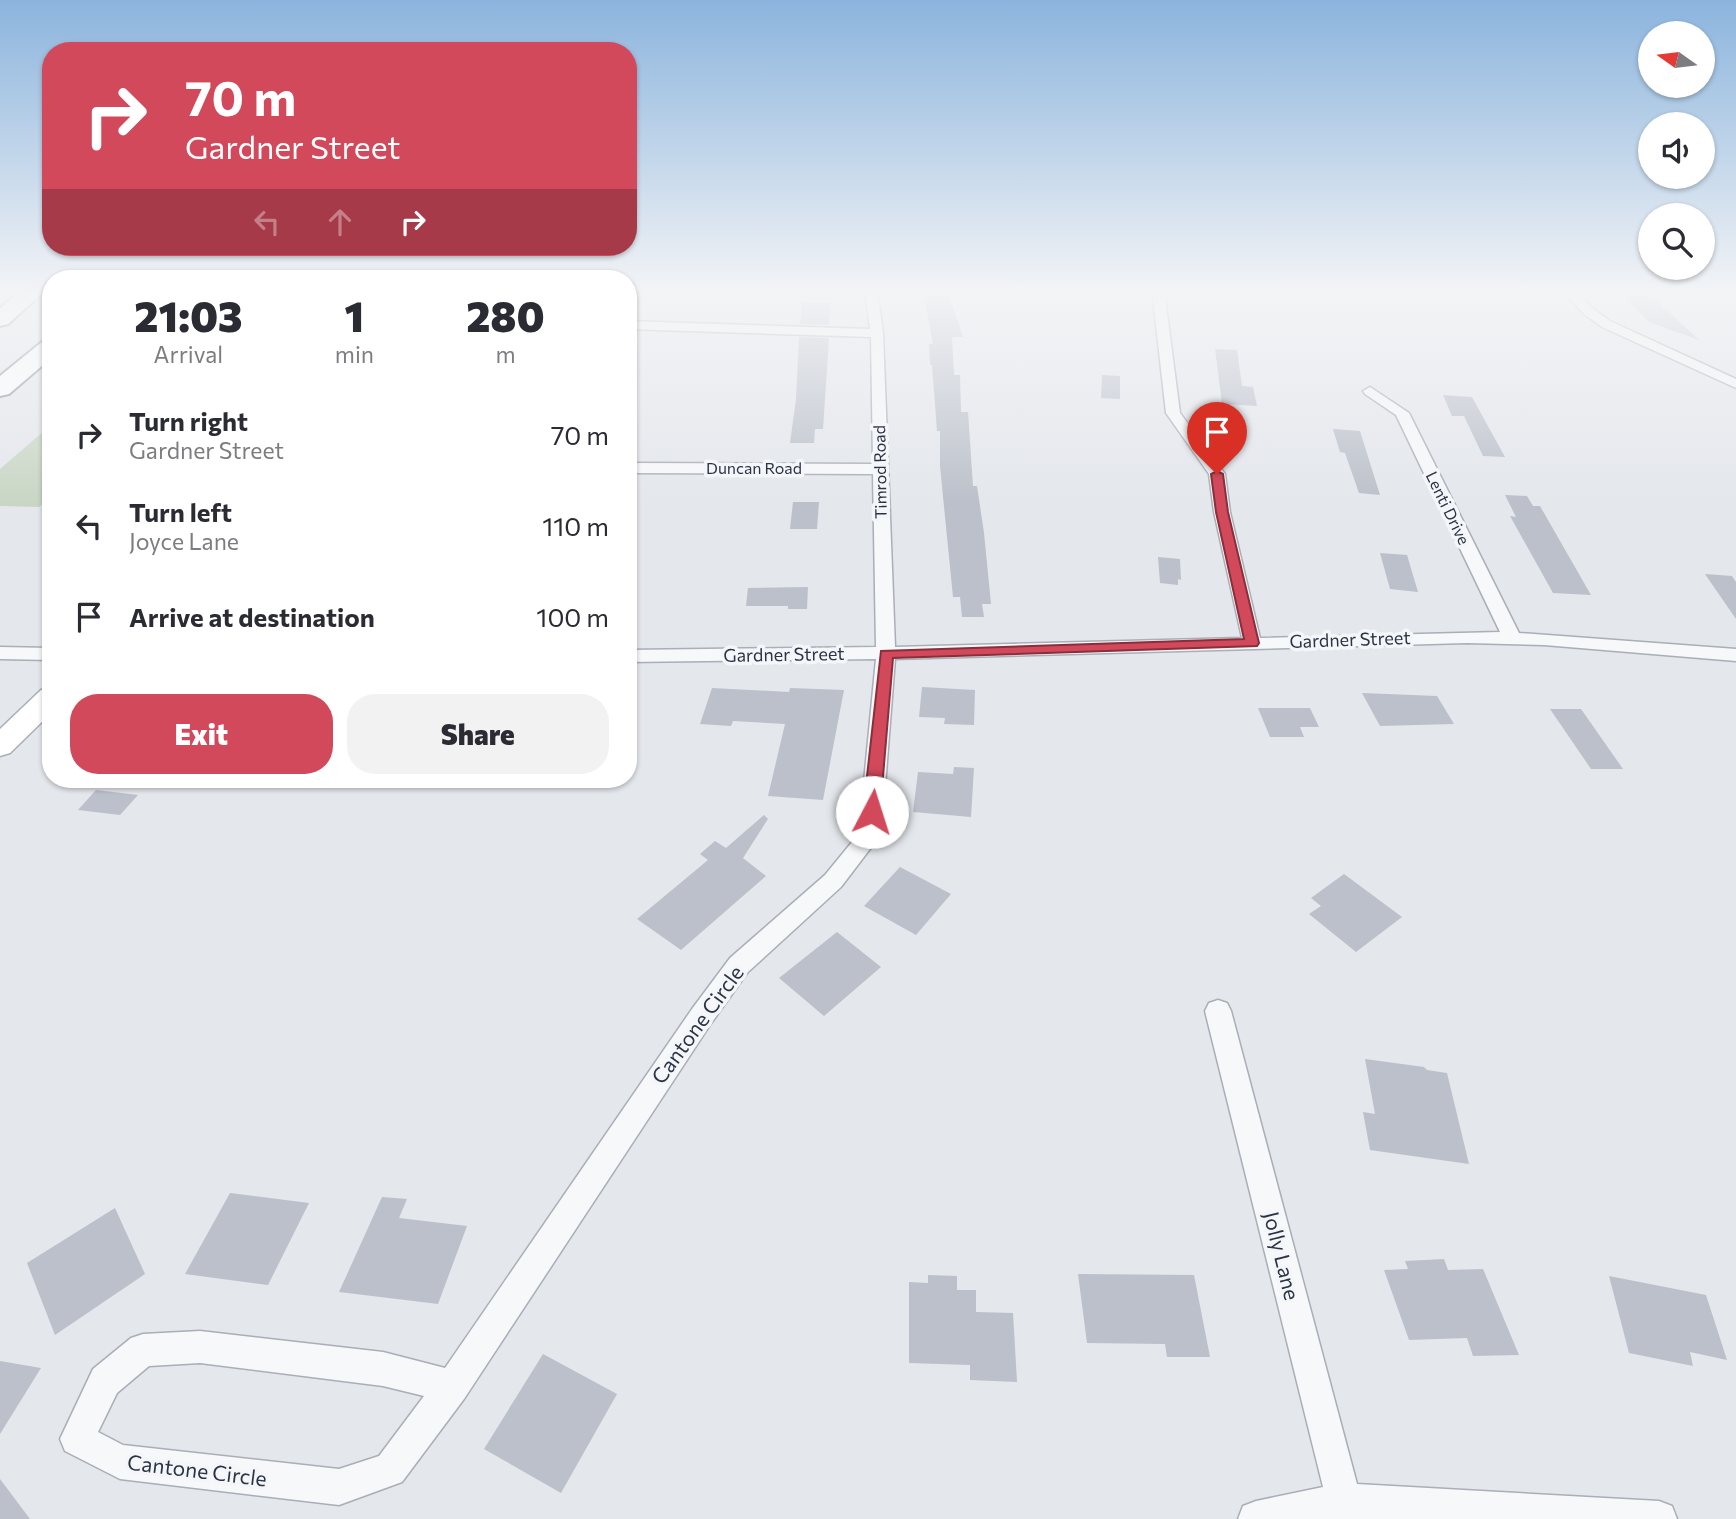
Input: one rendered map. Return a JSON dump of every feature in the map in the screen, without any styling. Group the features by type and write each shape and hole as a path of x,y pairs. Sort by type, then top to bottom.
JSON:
{"highway":[{"path":"0,389 33,361"}],"street":[{"name":"Timrod Road","path":"878,361 886,654"},
{"path":"1167,361 1173,413 1217,474 1222,512 1252,643"},
{"path":"1687,361 1735,383"},
{"name":"Lenti Drive","path":"1370,391 1402,413 1512,638"},
{"name":"Duncan Road","path":"637,468 880,468"},
{"name":"Gardner Street","path":"637,656 886,654 1512,638 1736,654"},
{"path":"0,653 42,654"},
{"name":"Cantone Circle","path":"452,1387 383,1369 201,1347 143,1350 105,1381 76,1439 120,1462 340,1487 390,1470 452,1387 701,1017 739,965 833,881 862,845 872,812 886,654"},
{"path":"0,746 42,705"},
{"name":"Jolly Lane","path":"1218,1011 1344,1501"},
{"path":"1256,1519 1344,1501 1658,1519"}],"green space":[{"path":"42,433 42,504 39,507 0,506 0,469"}],"building":[{"path":"798,361 827,361 823,429 815,429 814,443 790,443"},
{"path":"930,361 953,361 954,375 960,375 961,412 968,412 973,486 977,486 991,604 982,604 984,617 962,617 960,597 953,597 940,466 940,431 937,431"},
{"path":"1217,361 1239,361 1242,386 1253,387 1257,406 1222,404"},
{"path":"1102,375 1120,376 1120,399 1101,398"},
{"path":"1443,395 1472,397 1505,457 1483,456 1464,416 1452,416"},
{"path":"1333,429 1360,431 1380,495 1359,493 1345,453 1340,452"},
{"path":"1505,495 1527,496 1533,506 1540,506 1591,595 1553,593 1510,516 1516,517"},
{"path":"793,502 819,502 817,529 790,529"},
{"path":"1380,553 1407,555 1418,592 1390,589"},
{"path":"1158,557 1180,559 1181,580 1178,579 1178,585 1160,583"},
{"path":"1705,574 1732,576 1736,582 1736,619"},
{"path":"808,587 807,609 746,606 748,588"},
{"path":"922,687 975,690 974,725 944,724 945,718 919,717"},
{"path":"712,688 789,692 790,688 844,690 823,800 768,796 785,724 733,721 731,726 700,724"},
{"path":"1362,693 1437,696 1454,724 1380,726"},
{"path":"1258,708 1310,708 1319,727 1300,727 1304,737 1270,737"},
{"path":"1550,709 1581,709 1623,769 1591,769"},
{"path":"954,767 974,768 971,817 913,812 918,772 953,774"},
{"path":"96,790 138,795 120,815 78,810"},
{"path":"764,815 768,819 743,858 766,876 681,950 637,919 708,860 700,854 715,841 726,848"},
{"path":"900,867 951,894 916,935 864,906"},
{"path":"1344,874 1402,917 1356,952 1309,914 1321,906 1311,898"},
{"path":"837,932 881,967 824,1016 779,978"},
{"path":"1365,1059 1447,1073 1469,1164 1370,1150 1363,1112 1375,1114"},
{"path":"230,1193 309,1203 268,1285 185,1274"},
{"path":"382,1197 407,1199 399,1218 467,1226 438,1304 339,1292"},
{"path":"115,1208 145,1274 55,1335 27,1263"},
{"path":"1444,1259 1448,1270 1483,1269 1519,1355 1473,1356 1467,1338 1409,1340 1384,1270 1408,1269 1405,1261"},
{"path":"1078,1274 1194,1275 1210,1357 1167,1357 1165,1344 1087,1343"},
{"path":"928,1275 957,1276 957,1290 976,1290 976,1312 1013,1313 1017,1382 970,1380 970,1365 909,1363 909,1282 928,1283"},
{"path":"1609,1276 1706,1295 1727,1360 1690,1352 1693,1366 1629,1353"},
{"path":"543,1354 617,1394 561,1493 484,1449"},
{"path":"0,1361 41,1368 0,1434"},
{"path":"0,1479 30,1519 0,1519"}],"route":[{"path":"872,812 886,654 1252,643 1222,512 1217,474"}]}
